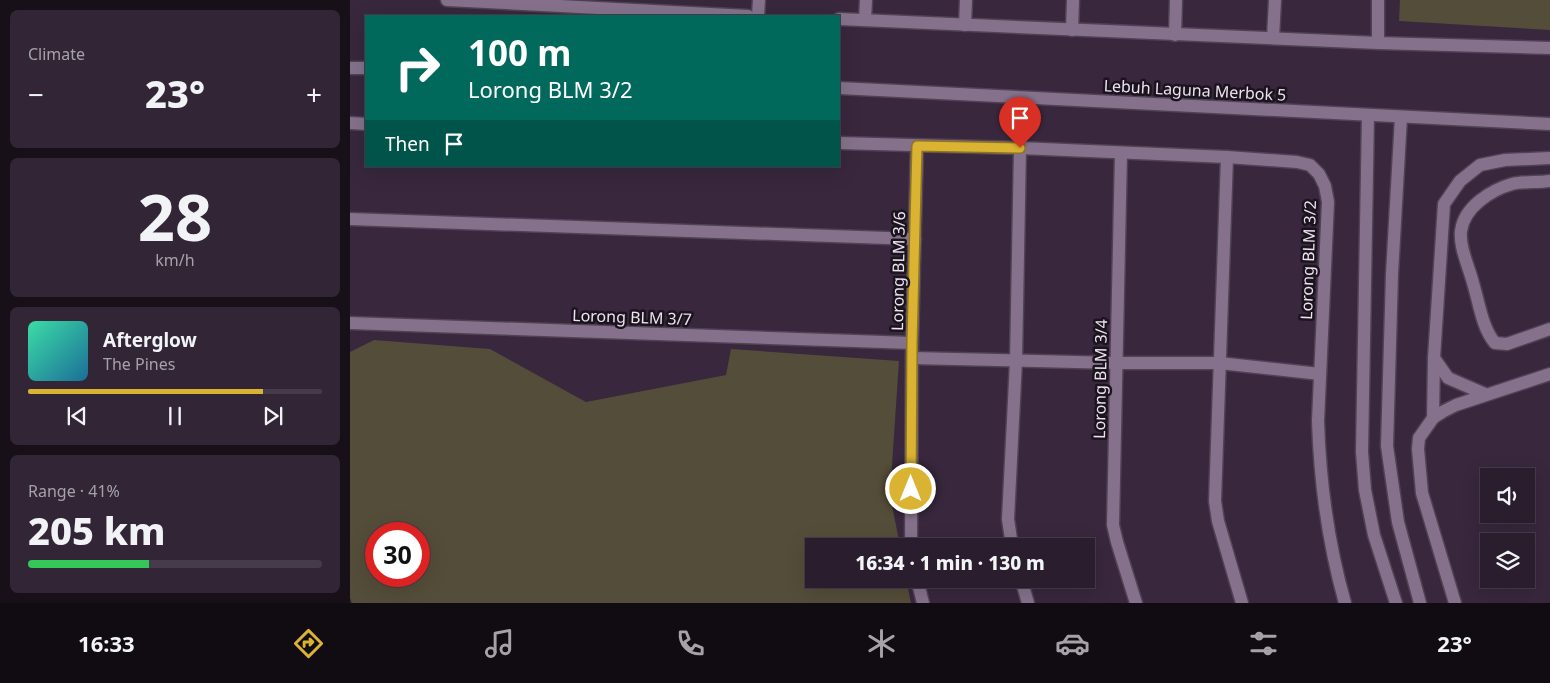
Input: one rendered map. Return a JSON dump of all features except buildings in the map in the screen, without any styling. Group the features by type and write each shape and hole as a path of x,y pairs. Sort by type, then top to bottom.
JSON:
{"street":[{"path":"446,0 729,15"},
{"path":"758,15 759,0"},
{"path":"865,20 866,0"},
{"path":"965,25 966,0"},
{"path":"1072,30 1073,0"},
{"path":"1175,35 1176,0"},
{"path":"1273,38 1275,0"},
{"path":"1378,0 1378,43"},
{"path":"840,20 1175,35 1550,48"},
{"path":"350,68 365,68"},
{"name":"Lebuh Laguna Merbok 5","path":"840,88 1550,124"},
{"path":"1368,115 1362,452 1364,490 1374,535 1396,603"},
{"path":"1401,117 1392,274 1387,446 1398,522 1420,603"},
{"path":"350,123 365,124"},
{"name":"Lorong BLM 3/2","path":"840,143 1020,148 1227,157 1297,162 1310,165 1319,174 1326,186 1328,202 1318,421 1322,485 1330,542 1345,603"},
{"name":"Lorong BLM 3/6","path":"911,538 912,343 917,146"},
{"path":"1011,538 1008,519 1016,361 1020,148"},
{"name":"Lorong BLM 3/4","path":"1121,153 1113,525 1136,603"},
{"path":"1227,157 1215,502 1218,521 1242,603"},
{"path":"1433,418 1434,358 1444,204 1460,181 1480,165 1505,160 1550,158"},
{"path":"1550,181 1513,184 1494,191 1477,203 1467,215 1461,230 1463,245 1490,338 1495,343 1507,344 1550,329"},
{"path":"350,219 915,240"},
{"name":"Lorong BLM 3/7","path":"350,323 912,343"},
{"path":"912,358 1219,364 1320,374"},
{"path":"1434,358 1448,378 1485,394"},
{"path":"1455,603 1422,493 1418,449 1419,438 1433,418 1444,410 1485,394 1550,374"},
{"path":"919,588 923,603"},
{"path":"1024,588 1028,603"}],"shaded area":[{"path":"1400,0 1550,0 1550,30 1399,21"},
{"path":"374,340 490,349 586,402 726,375 731,349 899,361 890,495 898,538 805,538 805,588 908,588 911,603 352,603 350,598 350,352"}],"route":[{"path":"911,489 912,343 917,146 1020,148"}]}
